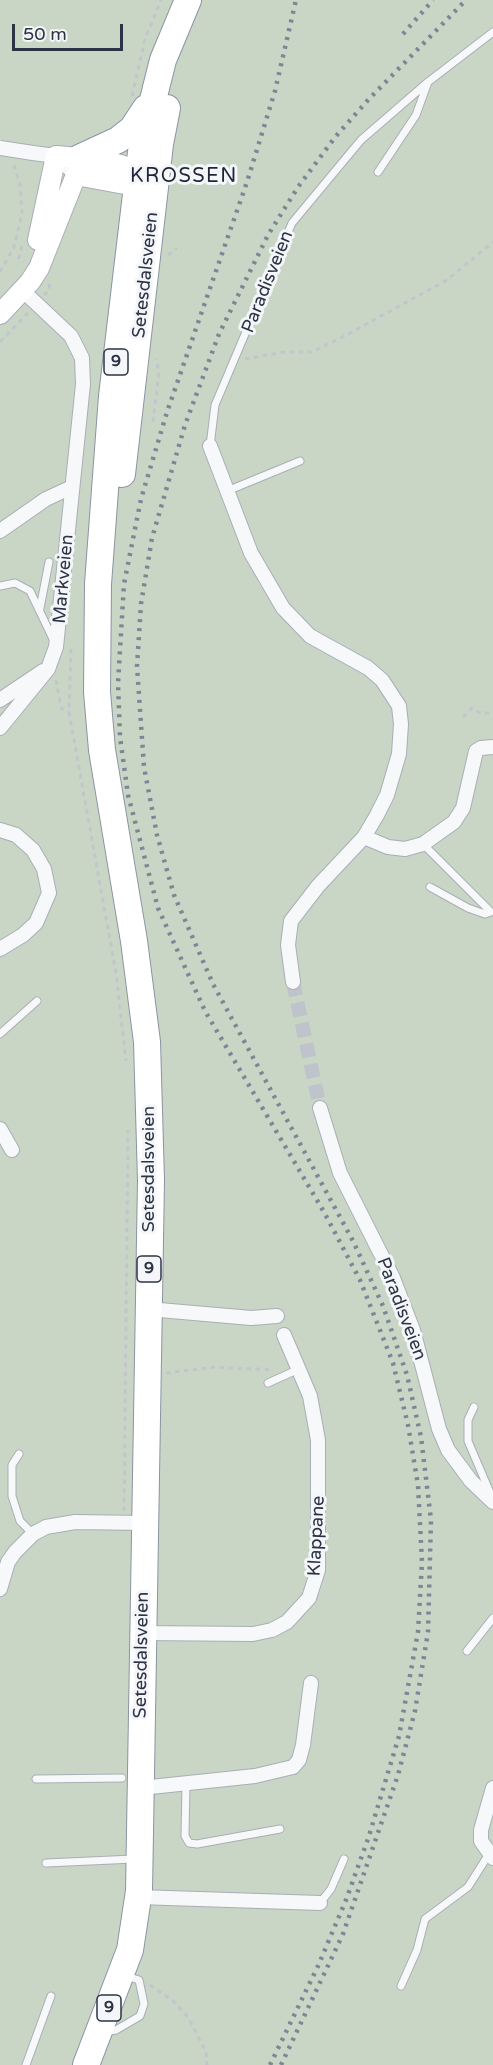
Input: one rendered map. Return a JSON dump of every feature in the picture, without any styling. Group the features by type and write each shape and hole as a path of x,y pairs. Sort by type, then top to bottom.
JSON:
{"highway":[{"name":"Setesdalsveien","path":"86,2065 100,2032 131,1978 130,1950 137,1907 140,1859 131,1783 142,1633 134,1523 146,1375 151,1180 147,1042 134,941 102,750 97,692 99,625 108,583 131,406 144,177 151,101 173,32 188,0"},
{"name":"Setesdalsveien","path":"144,177 186,35 201,0"},
{"name":"9","path":"70,163 124,136 151,101"}],"main road":[{"path":"70,163 144,177"},
{"path":"0,314 30,282 39,268 70,163"},
{"path":"21,289 22,277 70,163"}],"street":[{"path":"0,148 33,153 70,163"},
{"name":"Markveien","path":"0,728 48,669 56,646 83,384 82,358 71,336 21,289"},
{"name":"Paradisveien","path":"210,446 251,553 284,608 310,636 368,668 382,680 399,706 401,739 395,773 387,795 364,837 318,886 291,921 288,945 292,982"},
{"path":"0,531 46,499 72,487"},
{"path":"0,700 22,682 48,669"},
{"path":"364,837 388,847 405,849 423,844 460,816 476,751 481,747 493,747"},
{"path":"0,830 16,835 33,850 44,869 49,893 36,923 23,935 0,949"},
{"name":"Paradisveien","path":"320,1107 340,1173 389,1271 413,1330 439,1429 448,1450 471,1481 493,1501"},
{"path":"0,1129 12,1150"},
{"path":"148,1310 250,1318 277,1316"},
{"name":"Klappane","path":"142,1633 253,1634 272,1630 287,1622 309,1599 318,1570 318,1440 309,1396 285,1335"},
{"path":"0,1589 8,1562 33,1534 46,1527 68,1522 134,1523"},
{"path":"131,1783 186,1784 255,1776 293,1767 299,1760 303,1745 311,1683"},
{"path":"491,1856 481,1841 481,1830 493,1788"},
{"path":"137,1907 320,1903"}],"lane":[{"name":"Paradisveien","path":"210,446 210,425 215,405 261,301 280,247 302,210 361,140 429,82 493,32"},
{"path":"378,172 416,115 429,82"},
{"path":"227,491 300,460"},
{"path":"40,608 49,562"},
{"path":"0,586 15,583 23,585 40,608 56,646"},
{"path":"423,844 491,912 485,914 468,908 430,887"},
{"path":"0,1034 12,1026 37,1001"},
{"path":"268,1383 299,1369"},
{"name":"Paradisveien","path":"474,1407 468,1420 468,1441 493,1501"},
{"path":"18,1454 12,1465 12,1496 20,1521 33,1534"},
{"path":"467,1651 493,1618"},
{"path":"36,1779 131,1783"},
{"path":"186,1784 185,1836 189,1843 197,1844 280,1829"},
{"path":"400,1986 417,1950 425,1919 468,1887 491,1856"},
{"path":"46,1863 140,1859"},
{"path":"320,1903 331,1889 344,1859"},
{"path":"26,2065 51,1996"}],"path":[{"path":"10,160 20,162"},
{"path":"0,272 14,247 21,213 20,184 14,165"},
{"path":"234,361 284,352 311,352 320,348 447,280 493,242"},
{"path":"0,342 10,333"},
{"path":"153,422 159,372"},
{"path":"69,665 69,711 116,972 127,1072"},
{"path":"48,669 56,679 62,709 69,711"},
{"path":"69,686 74,686"},
{"path":"463,717 472,708 480,713 493,713"},
{"path":"128,1119 134,1523"},
{"path":"146,1375 215,1367 247,1367 276,1370 282,1377"},
{"path":"131,1978 159,1989 188,2017 207,2052 207,2065"}],"green space":[{"path":"0,0 493,0 493,2065 0,2065"}],"tunnel":[{"path":"293,982 320,1108"}],"railway":[{"path":"270,2065 318,1966 346,1900 369,1836 399,1736 418,1632 422,1562 418,1485 408,1425 393,1363 360,1280 324,1212 205,1011 158,908 128,795 120,737 118,683 124,584 141,499 167,412 247,182 275,91 296,0"},
{"path":"403,34 433,0"},
{"path":"281,2065 343,1934 398,1775 415,1711 428,1632 431,1520 421,1437 407,1375 383,1306 353,1241 213,984 174,895 157,835 144,767 137,666 141,604 152,538 185,425 219,334 268,235 298,187 336,136 466,0"}],"district":[{"name":"KROSSEN","path":"184,177"}]}
